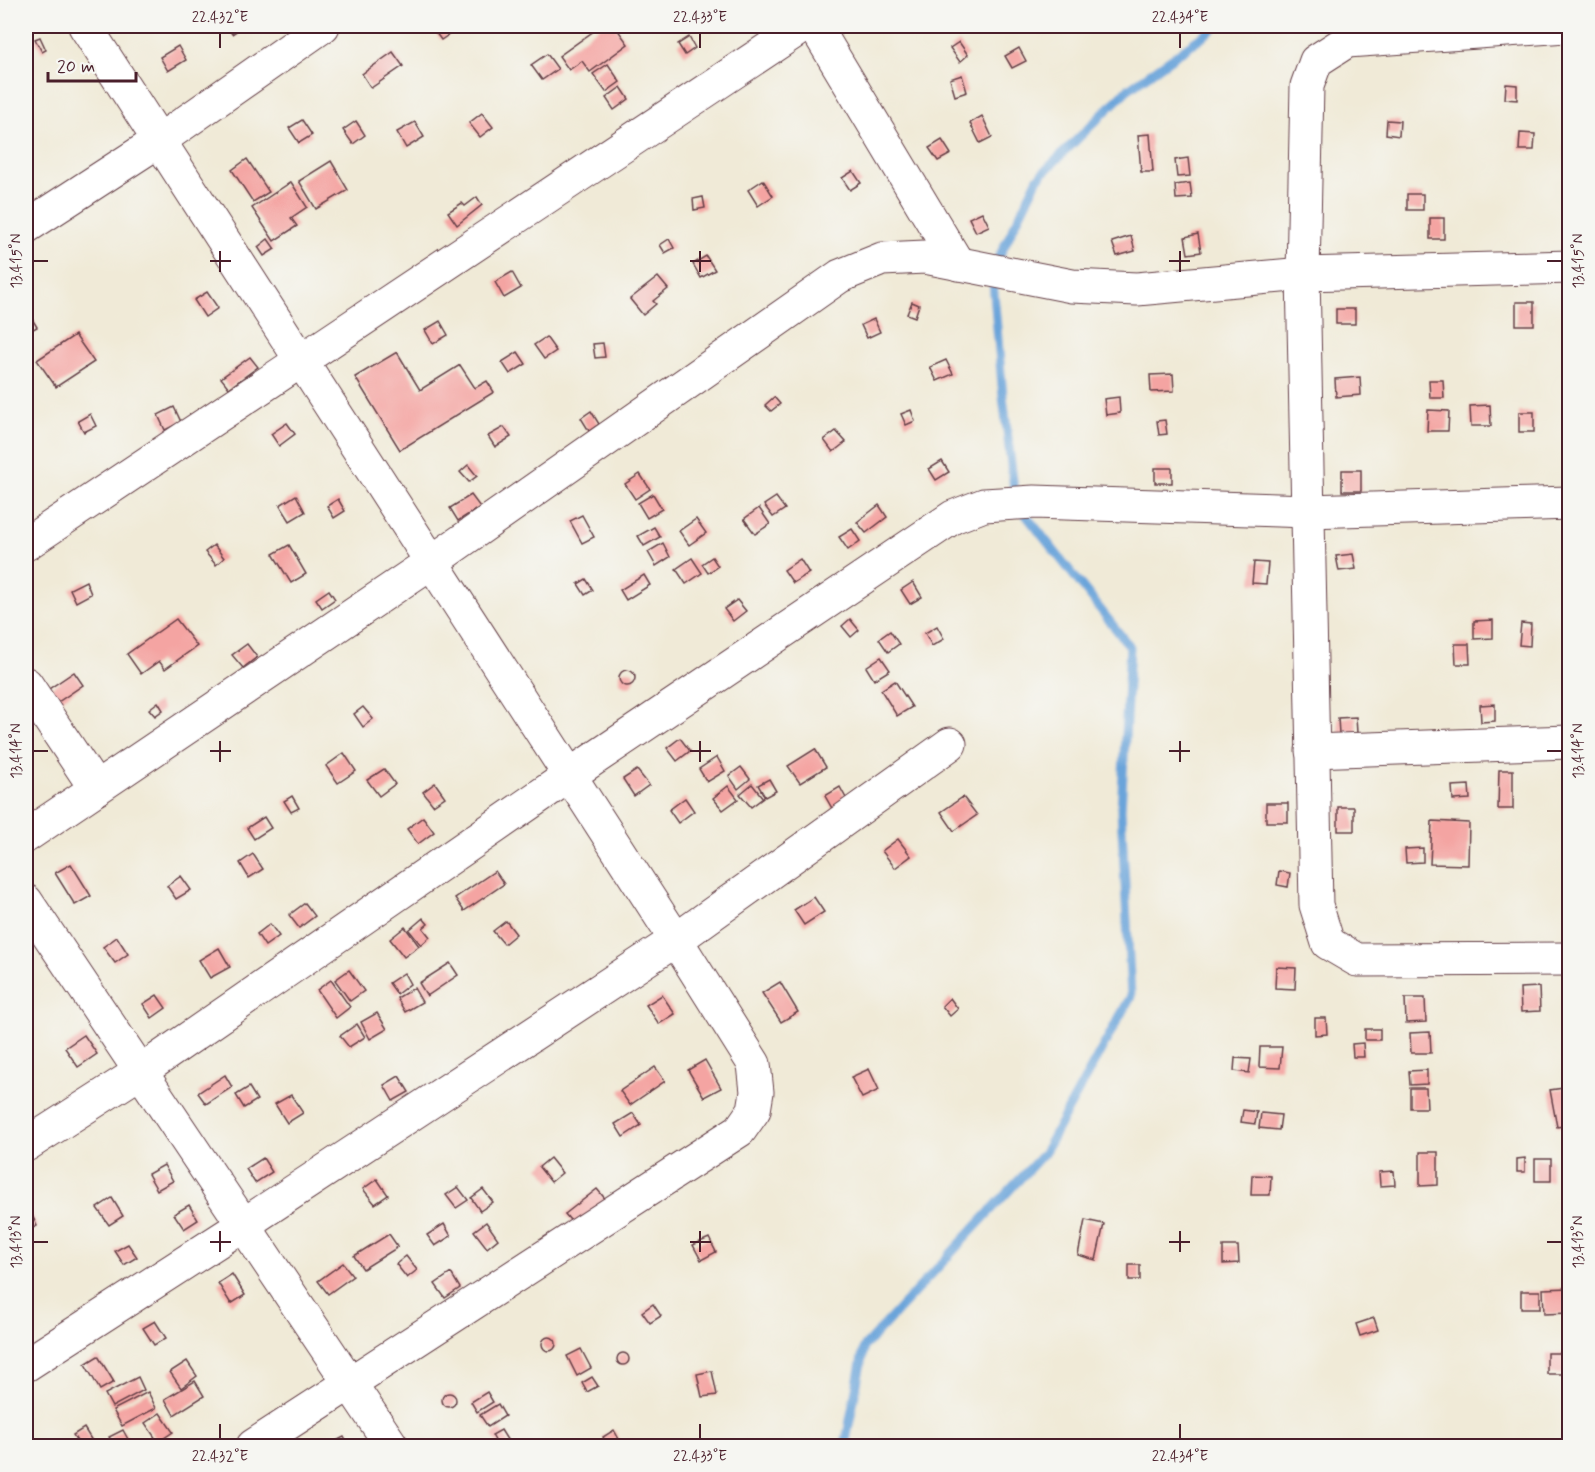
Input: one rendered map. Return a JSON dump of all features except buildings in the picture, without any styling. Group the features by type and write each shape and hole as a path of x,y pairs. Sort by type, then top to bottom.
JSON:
{"street":[{"path":"86,26 433,561 754,1064 757,1092 754,1110 740,1130 253,1446"},
{"path":"26,227 160,140 323,26"},
{"path":"26,544 804,26"},
{"path":"815,26 958,264"},
{"path":"1566,26 1347,41 1316,61 1307,86 1303,274 1316,905 1328,943 1358,960 1569,959"},
{"path":"26,836 433,561 840,276 882,260 925,257 1071,286 1137,289 1303,274 1569,267"},
{"path":"26,1145 140,1072 570,775 953,517 984,504 1034,502 1308,511 1569,503"},
{"path":"26,684 96,789"},
{"path":"1312,750 1569,742"},
{"path":"26,1365 676,940 950,744"},
{"path":"26,901 392,1446"}],"waterway":[{"path":"1015,498 992,271 1038,178 1127,90 1217,26"},
{"path":"845,1446 864,1347 1044,1153 1131,996 1121,810 1130,647 1022,510"}]}
